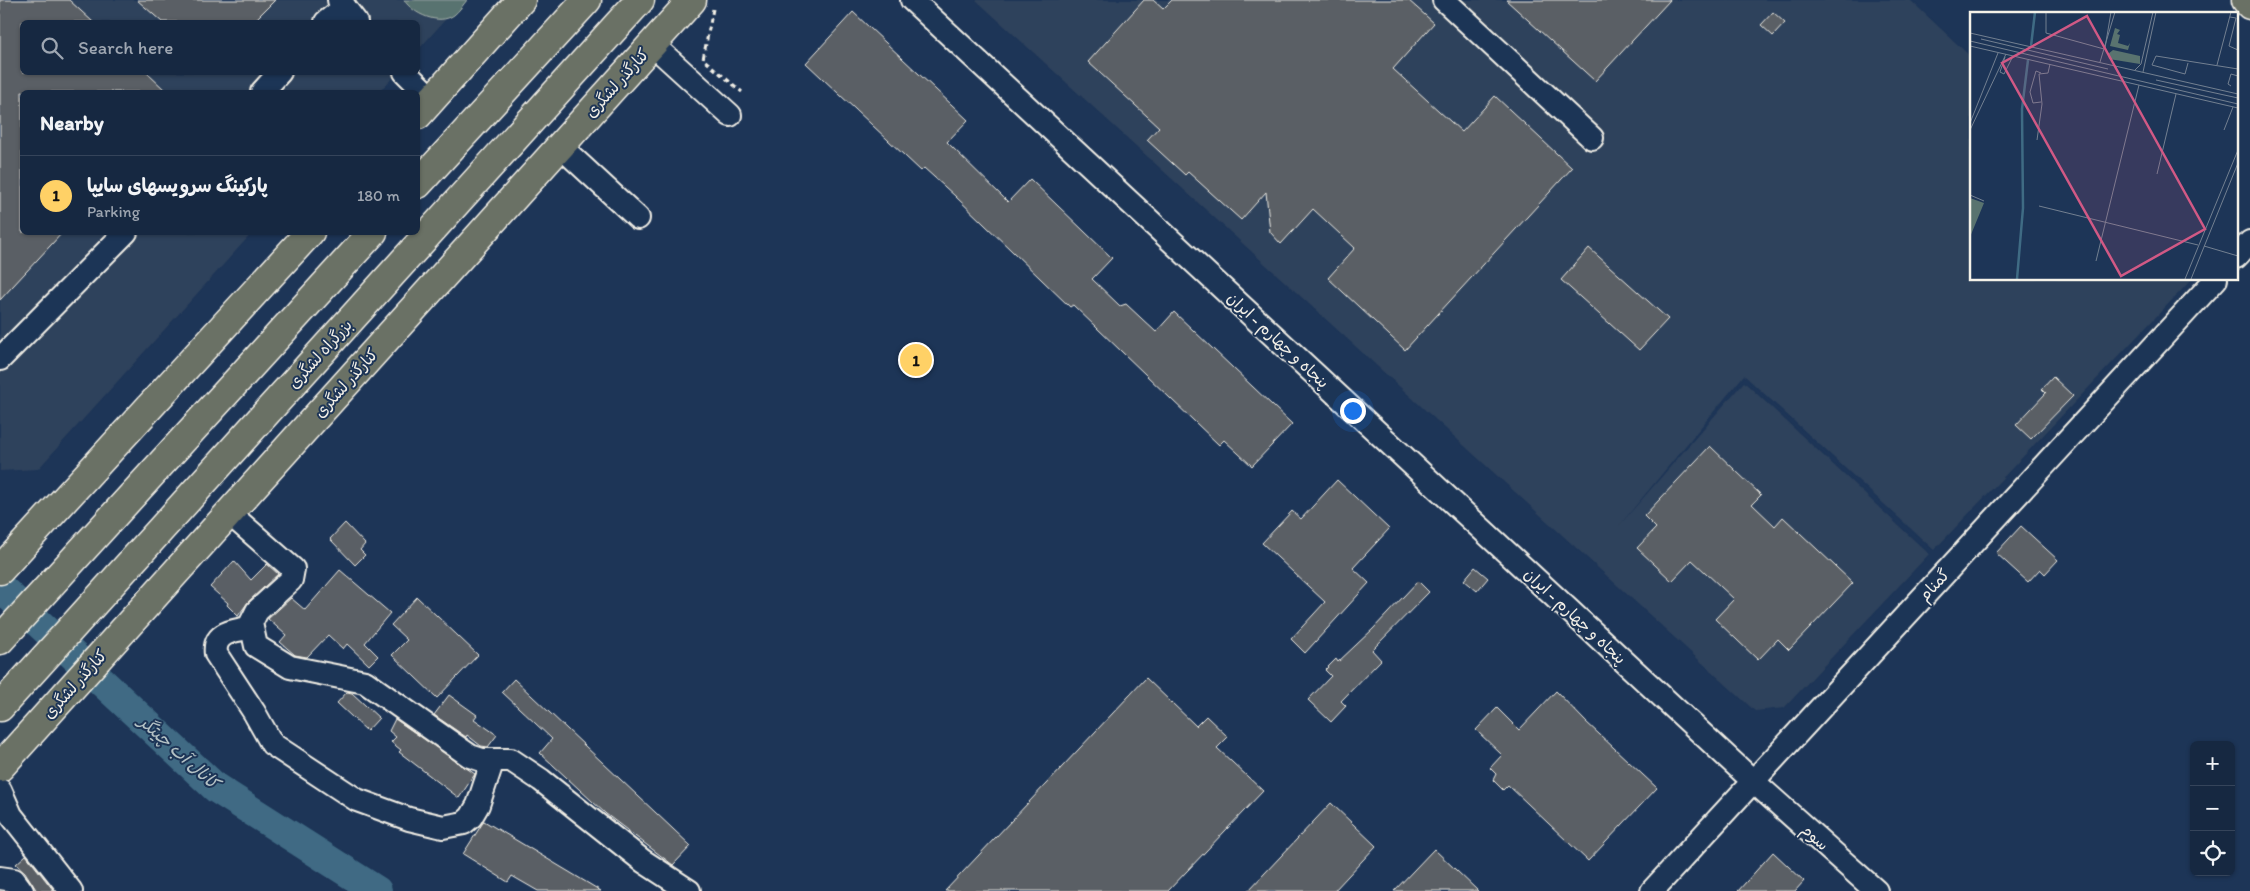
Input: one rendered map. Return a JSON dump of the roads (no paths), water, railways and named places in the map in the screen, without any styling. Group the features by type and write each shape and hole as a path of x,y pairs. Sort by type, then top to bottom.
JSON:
{"main road":[{"path":"425,107 521,0"},
{"path":"420,182 587,0"},
{"name":"بزرگراه لشگری","path":"0,707 640,0"},
{"name":"کنارگذر لشگری","path":"0,767 692,0"},
{"path":"2246,0 2250,5"},
{"path":"0,570 307,235"},
{"path":"0,640 371,235"}],"lane":[{"name":"پنجاه و چهارم - ایران","path":"912,0 1754,782"},
{"path":"1444,0 1592,138"},
{"path":"330,20 347,10"},
{"path":"652,44 730,115"},
{"path":"264,90 277,75"},
{"path":"406,75 415,90"},
{"path":"560,146 638,218"},
{"path":"0,359 123,235"},
{"path":"2238,255 2250,242"},
{"name":"گمنام","path":"1652,891 2215,280"},
{"path":"229,513 292,569 291,580 257,612 251,623 256,646 290,667 365,682 470,756 493,760 511,760 541,780 643,861 689,891"},
{"path":"251,628 230,630 219,640 215,648 216,654 254,712 272,744 357,800 409,819 444,827 464,823 471,818 478,806 493,760"},
{"name":"سوم","path":"1754,782 1876,891"},
{"path":"0,790 11,815 59,886"},
{"path":"0,878 14,880 22,891"}],"waterway":[{"name":"کانال آب چیتگر","path":"0,587 216,788 377,891"}],"place":[{"name":"پارکینگ سرویسهای سایپا","path":"916,360"}]}
